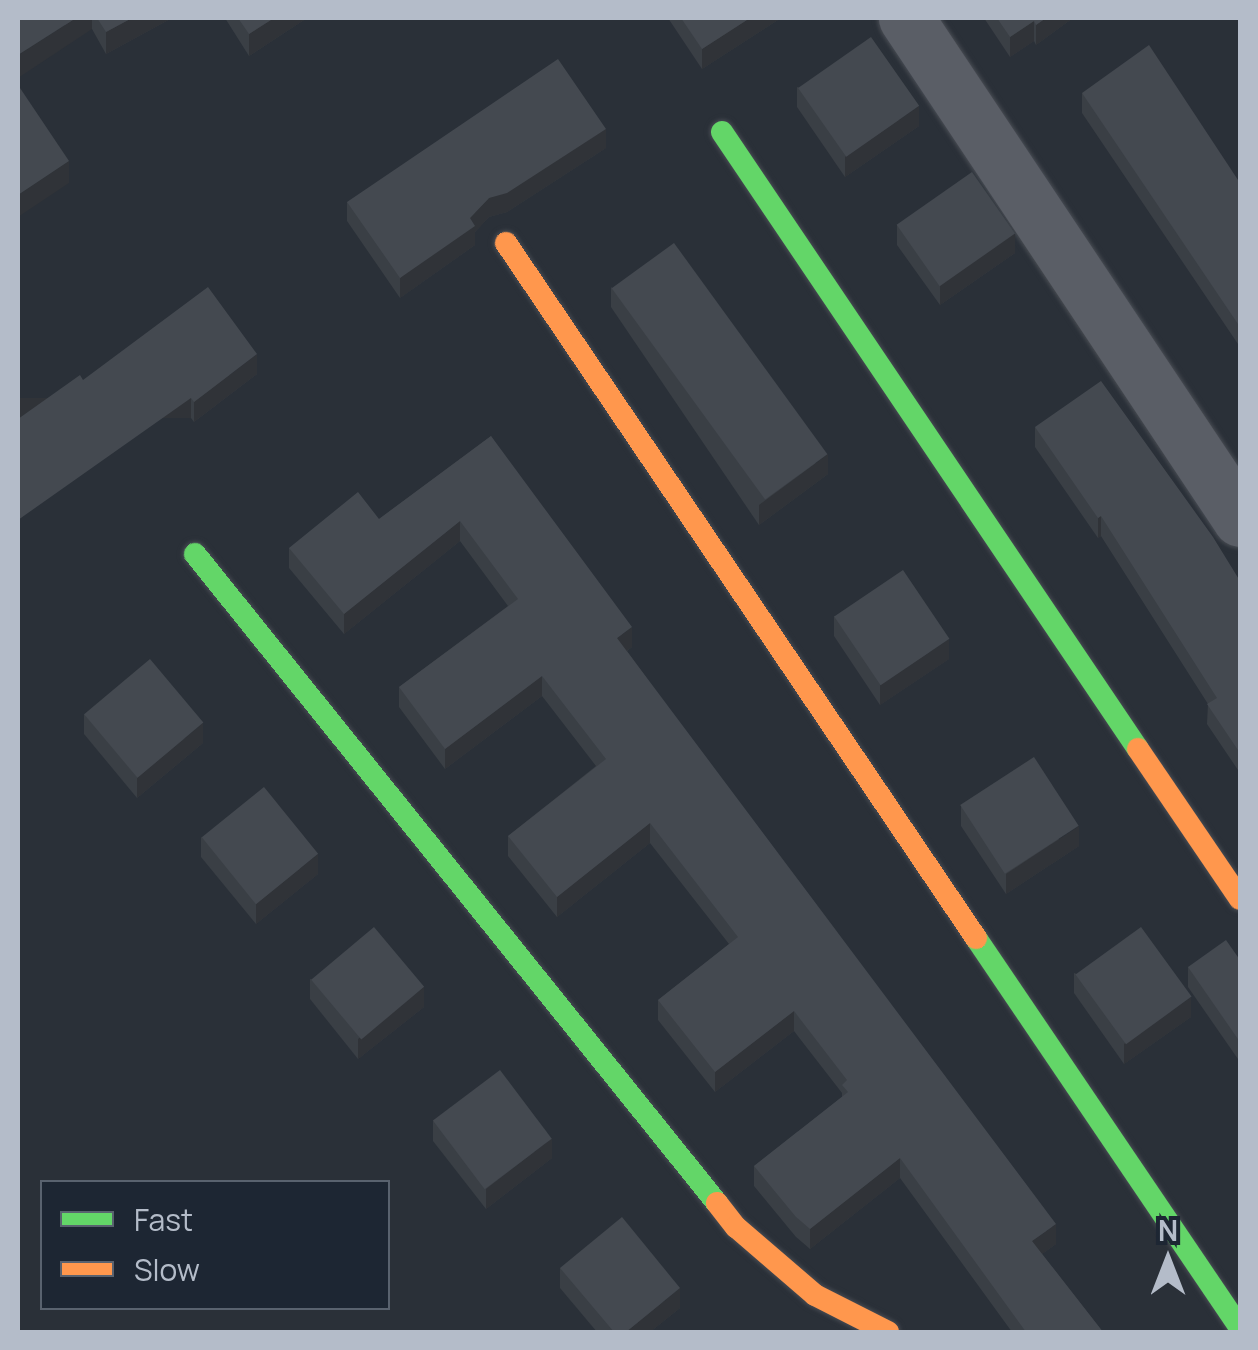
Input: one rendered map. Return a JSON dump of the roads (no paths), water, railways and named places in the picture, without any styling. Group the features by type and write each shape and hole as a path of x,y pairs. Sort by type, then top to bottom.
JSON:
{"street":[{"path":"906,18 1240,519"},
{"path":"722,132 1240,900"},
{"path":"506,243 1240,1328"},
{"path":"194,554 736,1227 815,1295 888,1332"}]}
